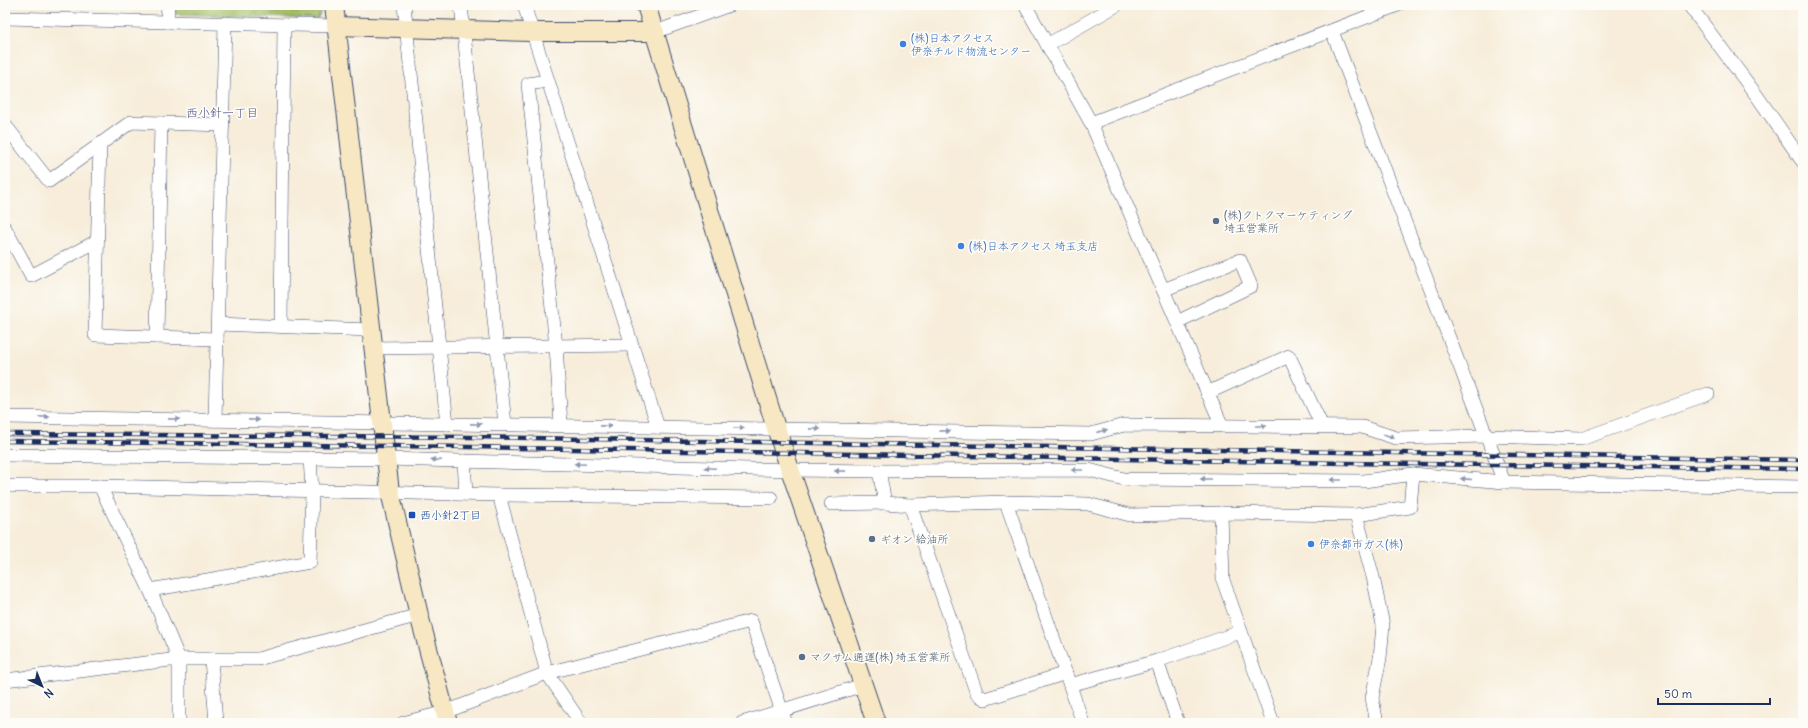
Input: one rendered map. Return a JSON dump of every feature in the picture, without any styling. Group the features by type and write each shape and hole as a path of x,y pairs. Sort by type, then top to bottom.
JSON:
{"street":[{"path":"167,22 168,5"},
{"path":"334,5 372,348 390,492 419,615 447,718"},
{"path":"404,5 447,424"},
{"path":"461,5 505,424"},
{"path":"524,5 531,32 658,427"},
{"path":"646,5 776,428 876,723"},
{"path":"5,18 531,32 655,32 730,5"},
{"path":"1025,5 1091,123 1222,426"},
{"path":"1048,45 1117,5"},
{"path":"1091,123 1398,5"},
{"path":"1689,5 1757,96 1803,162"},
{"path":"215,420 225,23"},
{"path":"281,326 284,25"},
{"path":"1332,31 1504,482"},
{"path":"547,81 528,84 556,346 561,425"},
{"path":"5,125 49,181 131,122 223,125"},
{"path":"157,337 161,123"},
{"path":"100,145 95,335 217,339"},
{"path":"5,228 31,276 97,241"},
{"path":"1163,290 1240,260 1249,280 1251,286 1177,322"},
{"path":"218,324 370,330"},
{"path":"372,348 632,345"},
{"path":"1207,393 1289,356 1322,426"},
{"path":"5,417 1091,434 1124,425 1322,426 1362,427 1396,438 1487,436 1581,439 1708,394"},
{"path":"5,454 386,459 790,470 1089,470 1124,479 1356,480 1413,474 1504,482 1803,487"},
{"path":"150,590 310,562 312,490 310,458"},
{"path":"464,461 466,494"},
{"path":"879,471 885,503"},
{"path":"831,504 1006,502 1088,504 1130,515 1222,513 1356,515 1410,507 1413,474"},
{"path":"5,486 100,486 499,495 771,498"},
{"path":"100,486 150,590 179,659 180,723"},
{"path":"499,495 547,673 581,723"},
{"path":"1006,502 1083,723"},
{"path":"910,504 977,694 985,699 1068,679 1157,661 1240,632"},
{"path":"1222,513 1223,580 1272,723"},
{"path":"1356,515 1373,577 1383,625 1380,658 1372,698 1377,723"},
{"path":"5,680 179,659 258,659 419,615"},
{"path":"403,723 447,718 547,673 751,621 786,723"},
{"path":"211,659 216,723"},
{"path":"1157,661 1178,723"},
{"path":"742,723 863,685"}],"green space":[{"path":"173,5 321,5 321,13 317,19 176,14 173,10"}],"railway":[{"path":"5,434 471,437 1803,460"},
{"path":"5,441 1803,469"}],"place":[{"name":"(株)日本アクセス 伊奈チルド物流センター","path":"903,44"},
{"name":"(株)クトクマーケティング 埼玉営業所","path":"1216,221"},
{"name":"(株)日本アクセス 埼玉支店","path":"961,246"},
{"name":"西小針2丁目","path":"412,515"},
{"name":"ギオン 給油所","path":"872,539"},
{"name":"伊奈都市ガス(株)","path":"1311,544"},
{"name":"マクサム通運(株) 埼玉営業所","path":"802,657"}],"district":[{"name":"西小針一丁目","path":"222,112"}]}
